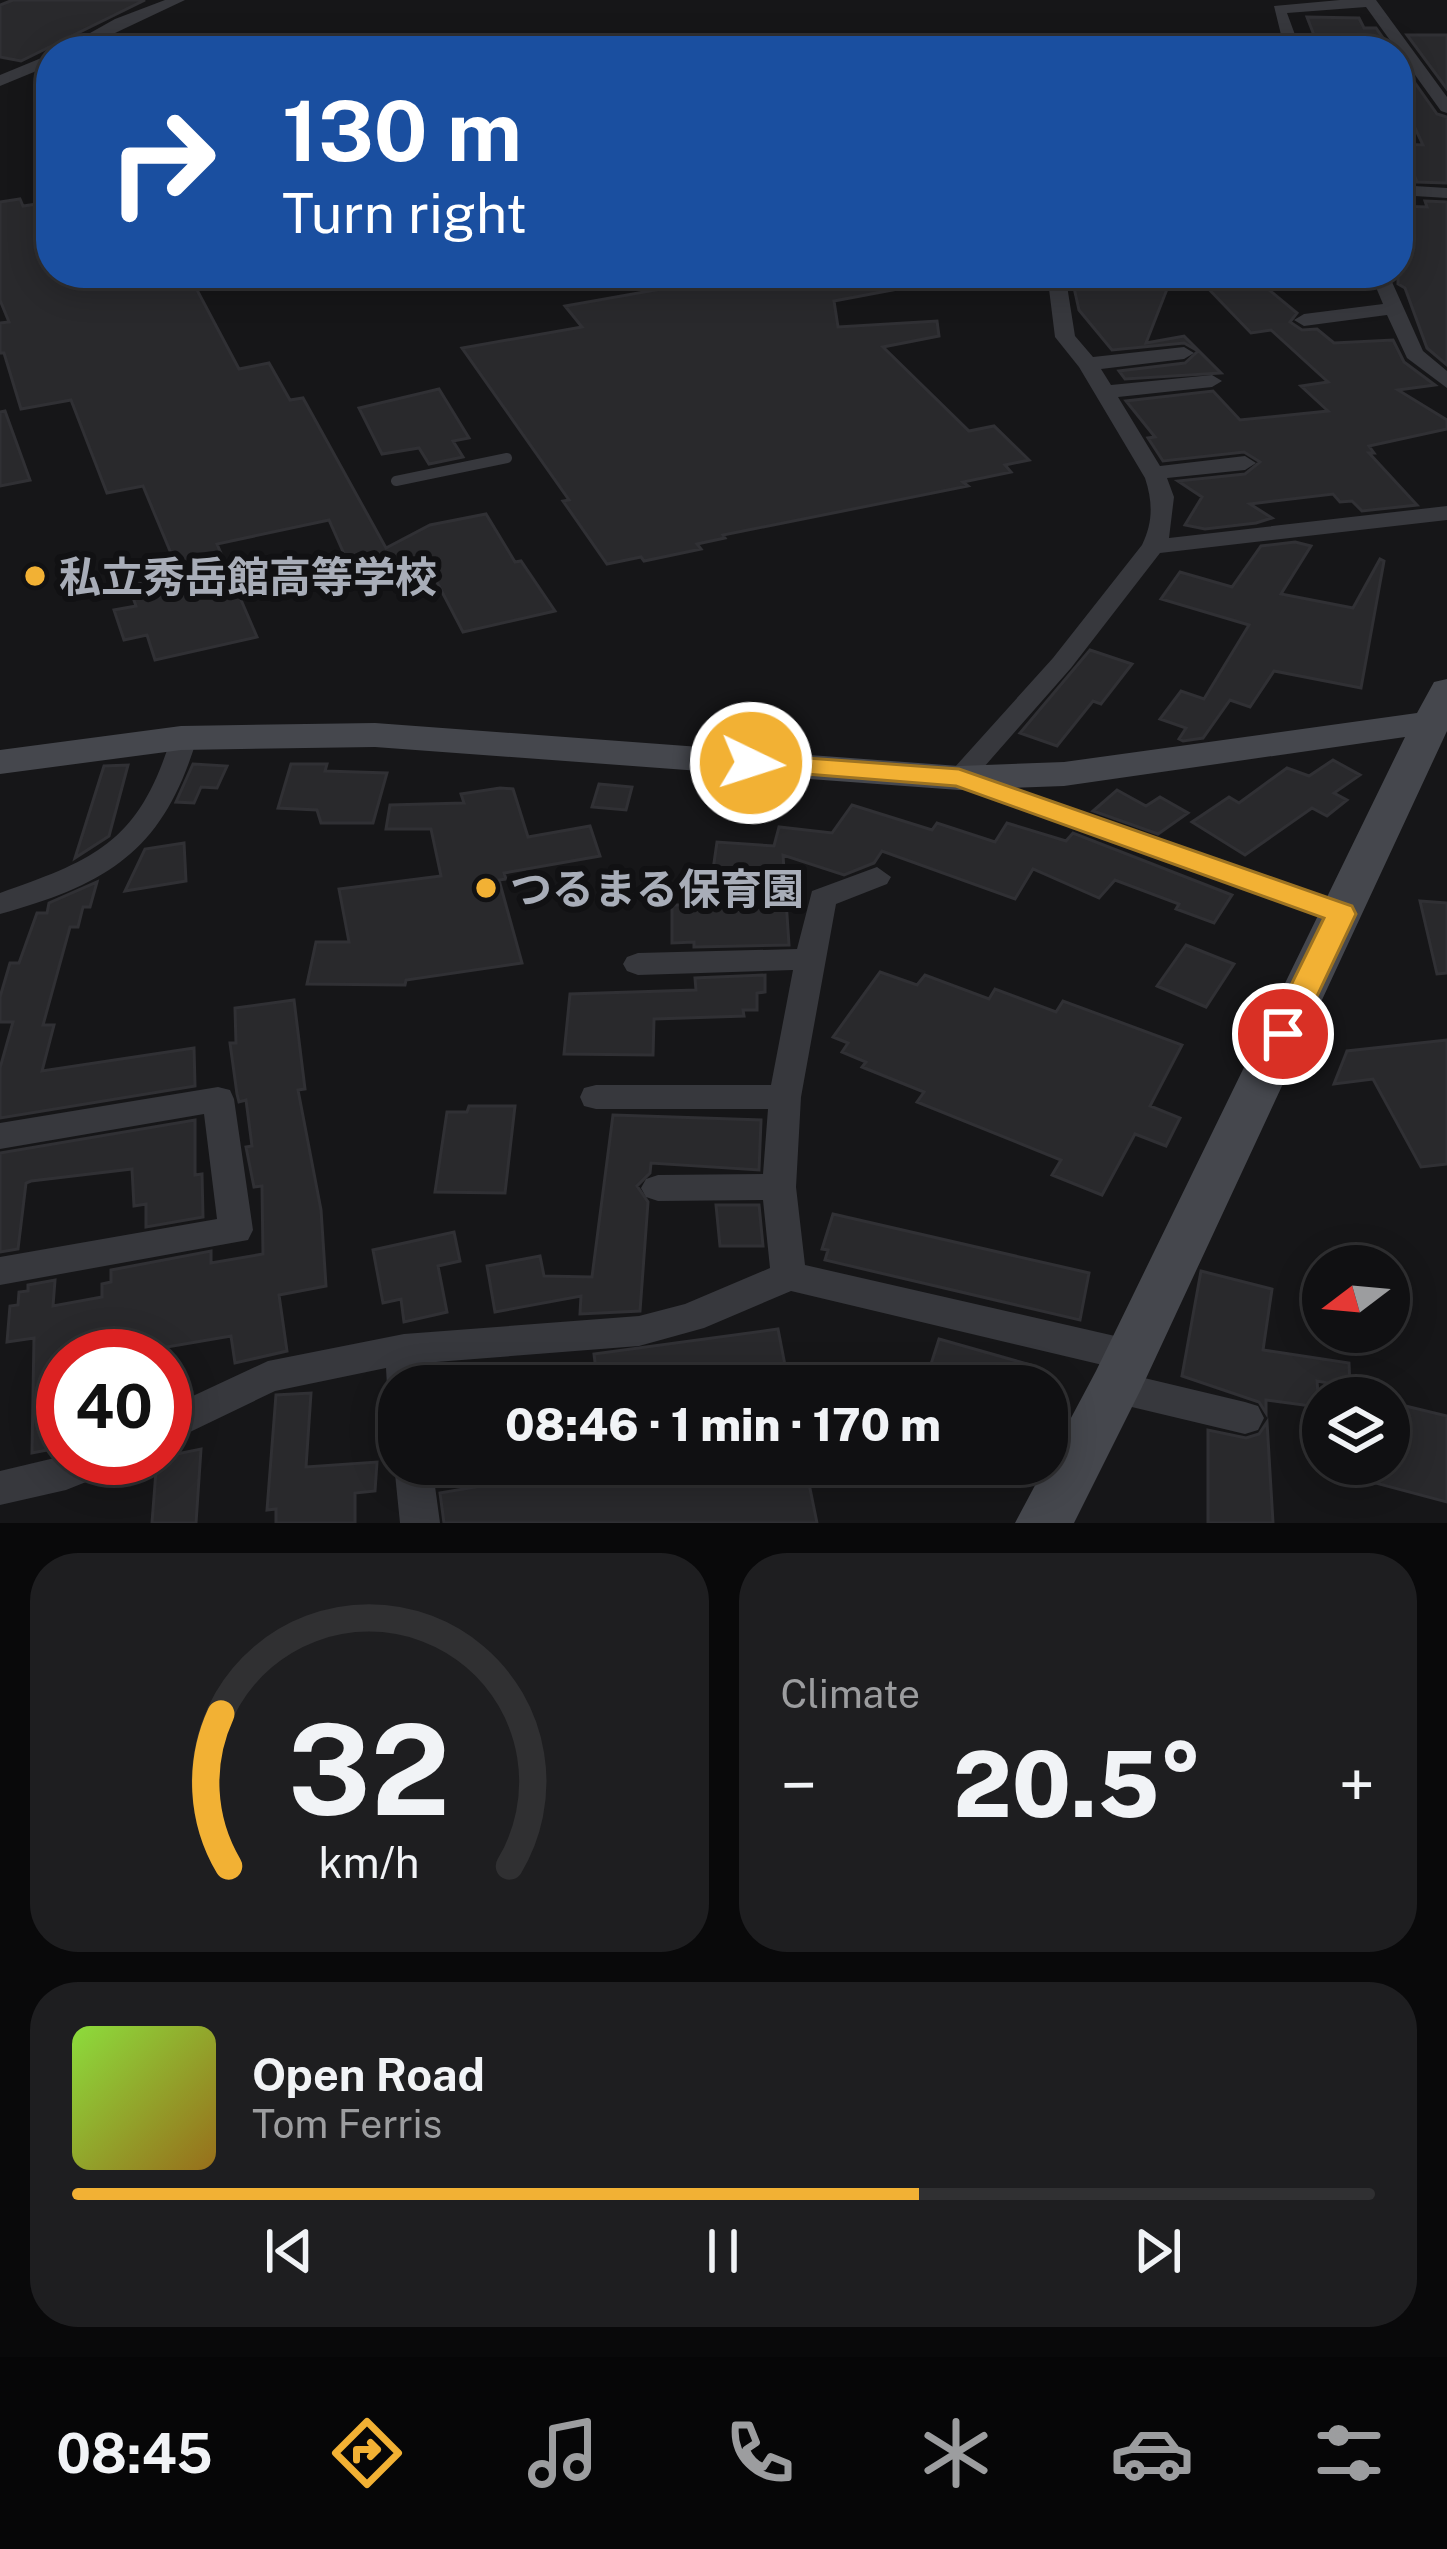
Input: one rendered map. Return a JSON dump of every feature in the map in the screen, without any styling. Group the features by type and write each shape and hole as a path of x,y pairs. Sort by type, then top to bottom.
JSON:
{"street":[{"path":"94,36 178,0"},
{"path":"1288,36 1279,8 1369,1 1395,36"},
{"path":"1413,61 1447,108"},
{"path":"0,81 36,65"},
{"path":"1413,191 1447,193"},
{"path":"959,778 1062,663 1153,547 1161,530 1163,497 1153,473 1088,364 1064,337 1058,288"},
{"path":"1385,288 1414,354 1447,382"},
{"path":"1304,320 1393,308"},
{"path":"1088,364 1184,353"},
{"path":"1105,392 1212,381"},
{"path":"1153,473 1245,463"},
{"path":"1153,547 1447,513"},
{"path":"0,762 184,737 375,735 959,778 1064,774 1442,711"},
{"path":"1044,1523 1442,711"},
{"path":"1,906 93,871 128,846 153,814 177,765 184,737"},
{"path":"959,778 1341,914"},
{"path":"789,1276 779,1186 785,1096 822,898 877,877"},
{"path":"638,964 811,959"},
{"path":"596,1097 785,1096"},
{"path":"0,1136 218,1100 236,1230 0,1271"},
{"path":"658,1188 779,1186"},
{"path":"423,1365 639,1330 691,1317 789,1276 1122,1371 1245,1418"},
{"path":"192,1413 268,1377 378,1370"},
{"path":"0,1488 36,1480"},
{"path":"415,1485 420,1523"}],"lane":[{"path":"396,481 507,458"}],"building":[{"path":"13,0 145,0 72,36 36,36 36,54 21,61 0,57 0,5"},
{"path":"1307,17 1359,18 1364,28 1376,28 1382,36 1314,36"},
{"path":"1447,35 1447,89 1413,43 1413,36 1408,36"},
{"path":"1413,80 1437,114 1447,117 1447,183 1417,182 1413,145 1423,145 1413,124"},
{"path":"20,199 23,206 36,204 36,288 196,288 239,369 269,363 290,400 303,398 386,548 430,525 486,514 515,562 521,561 555,611 463,632 428,565 396,572 388,557 349,565 329,520 217,544 257,637 155,660 147,635 124,640 114,610 136,606 129,586 180,575 143,486 107,493 71,400 21,409 4,353 0,353 0,323 9,322 0,300 0,202"},
{"path":"1425,201 1447,202 1447,365 1427,348 1405,288 1413,288 1413,207 1427,207"},
{"path":"666,288 903,288 834,301 838,327 937,321 939,336 883,347 969,431 994,426 1029,460 1005,465 1011,472 963,482 968,486 723,535 725,538 697,544 701,549 607,564 563,501 569,500 462,348 582,327 565,306"},
{"path":"1074,288 1167,288 1146,343 1184,336 1221,373 1125,379 1119,371 1185,363 1198,351 1184,343 1112,350 1079,310"},
{"path":"1208,288 1267,288 1297,313 1290,322 1302,330 1317,329 1334,343 1393,340 1404,362 1435,385 1398,390 1447,420 1447,429 1369,446 1374,453 1369,453 1417,505 1362,511 1333,494 1250,504 1272,518 1256,523 1205,529 1185,525 1202,497 1178,481 1245,474 1260,462 1244,452 1163,461 1148,438 1155,437 1126,401 1213,391 1240,420 1328,411 1301,386 1328,382 1271,330 1251,333"},
{"path":"439,389 469,438 453,441 463,457 429,464 419,448 382,454 359,408"},
{"path":"5,411 30,480 0,486 0,412"},
{"path":"1295,542 1311,546 1281,594 1353,608 1380,559 1384,561 1361,688 1274,671 1250,707 1230,700 1203,738 1179,739 1186,728 1160,719 1181,691 1204,699 1249,625 1161,599 1180,572 1232,587 1261,546"},
{"path":"1090,650 1132,664 1101,704 1093,701 1057,746 1020,733"},
{"path":"1333,760 1360,775 1334,793 1347,800 1327,816 1312,808 1245,855 1192,822 1229,797 1239,803 1287,768 1309,776"},
{"path":"193,764 227,766 217,788 201,787 194,803 176,802"},
{"path":"291,764 327,764 325,771 387,773 373,823 321,823 317,810 278,808"},
{"path":"128,765 109,836 75,858 104,766"},
{"path":"599,784 632,787 626,810 592,807"},
{"path":"513,789 528,837 590,826 600,856 504,873 506,879 499,880 522,963 406,980 405,985 307,984 316,942 349,942 339,889 441,876 431,829 386,829 390,805 464,803 461,794"},
{"path":"1117,790 1146,806 1160,797 1188,813 1158,834 1093,811"},
{"path":"852,805 932,830 937,823 995,842 1007,823 1066,841 1073,833 1232,895 1214,923 1115,880 1099,898 1033,869 1015,899 882,851 874,863 844,875 783,855 789,945 694,947 694,942 672,943 672,905 699,905 703,877 712,877 717,842 774,846 779,827 832,833"},
{"path":"184,843 186,881 125,891 145,849"},
{"path":"97,882 78,927 70,927 43,1025 54,1025 42,1071 194,1048 195,1086 0,1118 0,1068 13,1022 0,1022 0,997 10,963 19,963 37,913 47,913 49,903"},
{"path":"1420,901 1447,903 1447,973 1437,974"},
{"path":"1186,945 1234,964 1206,1007 1157,986"},
{"path":"880,972 917,985 925,975 989,999 995,989 1056,1012 1063,1001 1182,1045 1150,1106 1180,1118 1166,1146 1135,1134 1102,1195 1052,1175 1061,1160 917,1102 924,1092 862,1067 866,1062 842,1052 848,1043 833,1037"},
{"path":"765,975 765,992 757,993 757,1010 743,1010 744,1016 654,1019 653,1055 564,1054 570,994 696,990 695,978"},
{"path":"294,1000 305,1089 298,1090 321,1210 326,1286 279,1295 287,1351 235,1363 231,1336 192,1343 192,1329 36,1329 36,1452 32,1453 34,1338 7,1342 10,1306 18,1305 19,1292 28,1291 28,1285 55,1280 53,1306 102,1297 102,1284 111,1282 111,1270 211,1251 211,1263 263,1254 262,1186 254,1187 246,1147 252,1146 246,1100 239,1102 230,1043 236,1043 235,1008"},
{"path":"1447,1040 1447,1164 1421,1167 1373,1079 1334,1084 1347,1051"},
{"path":"469,1106 515,1106 505,1193 435,1192 447,1112 467,1112"},
{"path":"613,1115 761,1120 759,1170 651,1163 650,1173 637,1186 648,1202 640,1311 580,1314 581,1296 495,1312 487,1266 540,1256 544,1276 592,1277"},
{"path":"195,1120 195,1175 202,1174 203,1217 146,1227 146,1204 134,1206 132,1169 31,1181 26,1183 18,1249 0,1252 0,1153"},
{"path":"716,1205 759,1205 763,1246 720,1246"},
{"path":"833,1214 1089,1273 1080,1320 825,1260 828,1250 822,1249"},
{"path":"454,1232 460,1261 438,1266 447,1312 404,1322 401,1299 383,1303 373,1250"},
{"path":"1201,1271 1272,1289 1263,1350 1349,1363 1350,1377 1302,1377 1302,1405 1266,1400 1266,1413 1259,1402 1182,1376"},
{"path":"778,1329 785,1365 595,1365 594,1354"},
{"path":"939,1339 1031,1365 931,1365"},
{"path":"311,1393 306,1467 377,1462 375,1491 355,1493 355,1523 276,1523 276,1509 267,1510 276,1395"},
{"path":"1410,1407 1447,1416 1447,1502 1383,1485 1410,1485"},
{"path":"1267,1422 1273,1523 1208,1523 1208,1430 1246,1438 1259,1434"},
{"path":"201,1449 196,1523 152,1523 155,1485 192,1485 192,1451"},
{"path":"487,1485 809,1485 817,1523 444,1523 440,1493"}],"place":[{"name":"私立秀岳館高等学校","path":"35,576"},
{"name":"つるまる保育園","path":"486,888"}],"route":[{"path":"751,763 959,778 1341,914 1283,1034"}]}
